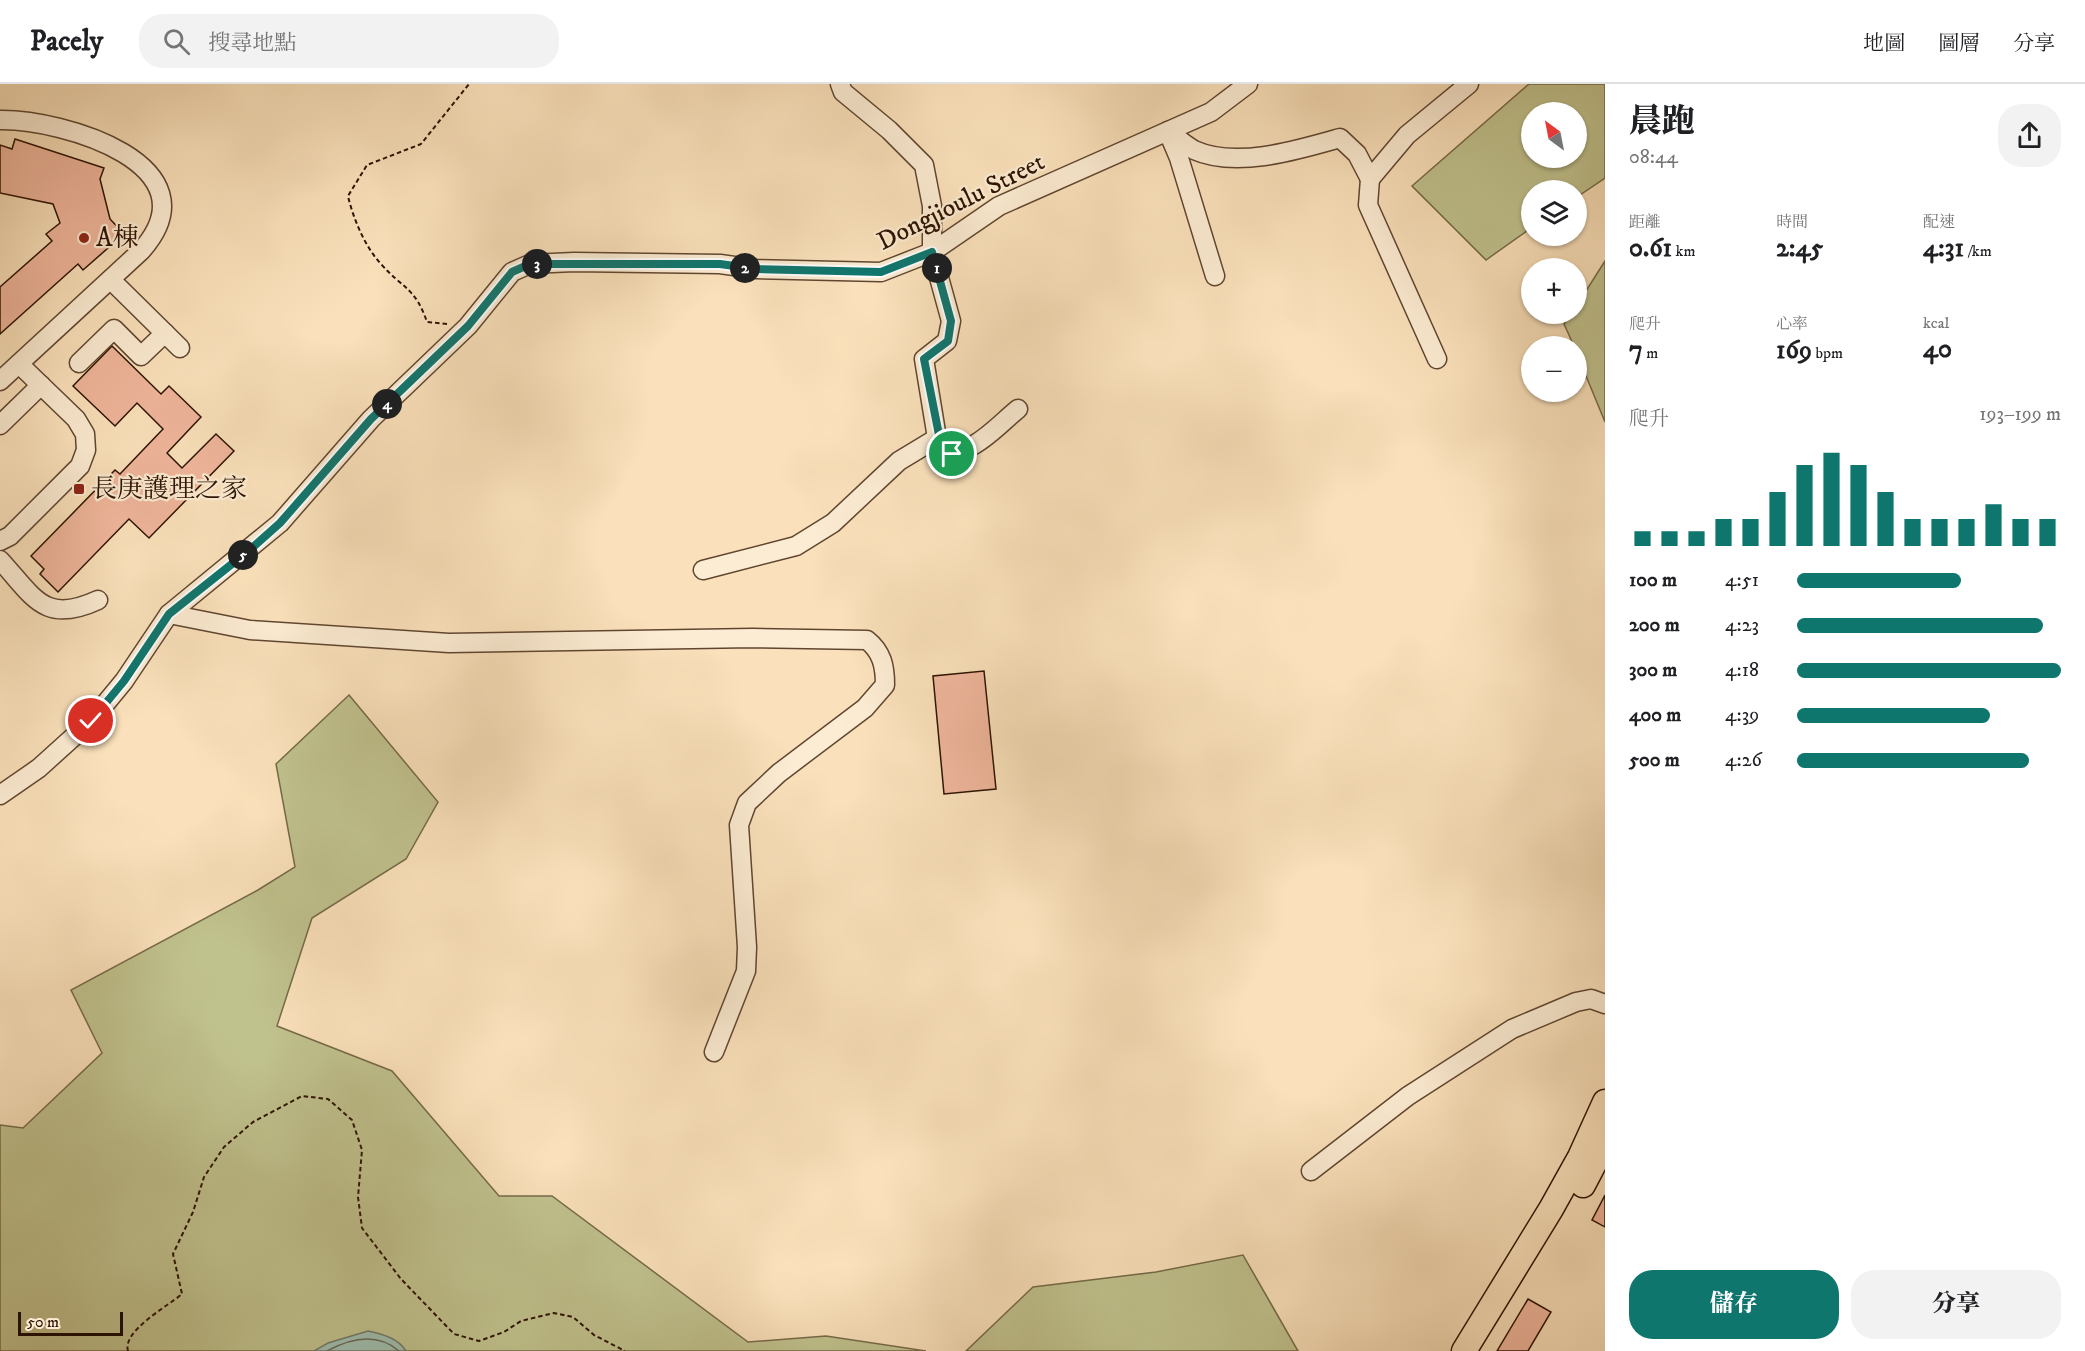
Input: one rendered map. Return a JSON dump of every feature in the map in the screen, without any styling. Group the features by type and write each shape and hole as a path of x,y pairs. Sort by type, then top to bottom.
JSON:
{"main road":[{"path":"1464,1351 1551,1209 1580,1157 1605,1102"},
{"path":"1482,1351 1574,1200 1605,1143"}],"street":[{"path":"840,84 843,92 889,130 924,165 932,206 932,252 951,321 948,341 924,359 937,438 942,450 952,454 964,451 1018,409"},
{"name":"Dongjioulu Street","path":"0,795 39,768 91,721 124,681 169,614 280,523 371,419 468,326 512,272 530,264 720,264 756,269 881,272 932,252 999,206 1211,112 1248,84"},
{"path":"1370,178 1407,135 1469,84"},
{"path":"0,120 55,125 123,153 151,173 160,196 161,217 155,236 111,280 0,381"},
{"path":"1168,131 1196,150 1240,159 1285,153 1340,138 1357,154 1370,178 1368,205 1437,359"},
{"path":"1168,131 1179,159 1215,276"},
{"path":"111,280 180,348"},
{"path":"79,363 114,329 141,356 165,333"},
{"path":"0,541 10,536 80,466 86,450 85,434 76,419 19,364"},
{"path":"0,425 41,385"},
{"path":"703,570 796,546 833,523 899,461 937,438"},
{"path":"0,560 40,604 57,611 78,609 98,600"},
{"path":"169,614 250,630 449,643 753,638 867,640 877,649 881,658 885,668 885,685 865,708 779,773 747,802 739,825 747,947 746,970 714,1052"},
{"path":"1311,1171 1408,1096 1512,1029 1576,1002 1591,999 1605,1004"}],"path":[{"path":"468,326 427,322 420,302 405,284 380,264 352,216 348,196 367,165 421,144 469,84"},
{"path":"129,1351 127,1346 134,1330 166,1309 182,1294 173,1254 193,1212 204,1177 224,1148 253,1122 302,1096 328,1099 352,1120 362,1149 358,1197 362,1228 401,1279 454,1334 479,1341 504,1332 521,1321 554,1313 573,1317 594,1335 625,1351"}],"green space":[{"path":"1529,84 1605,84 1605,178 1587,190 1587,180 1521,180 1521,235 1486,260 1412,186"},
{"path":"1605,261 1605,422 1587,378 1587,336 1569,336 1564,324 1587,324 1587,289"},
{"path":"349,695 438,802 406,859 312,918 277,1026 392,1071 499,1196 552,1196 748,1342 826,1336 926,1351 0,1351 0,1125 23,1128 102,1053 71,990 258,890 295,867 276,764"},
{"path":"1243,1255 1298,1351 966,1351 1033,1287 1156,1272"}],"water":[{"path":"368,1331 394,1340 406,1351 314,1351 328,1343"}],"building":[{"name":"A棟","path":"15,139 104,168 100,179 110,219 124,234 83,270 78,264 0,334 0,287 52,241 46,234 60,223 53,204 0,193 0,145 12,149"},
{"path":"112,346 161,394 169,386 201,417 167,453 182,468 216,434 234,451 149,538 129,519 58,592 40,574 44,569 31,556 115,470 120,474 163,429 137,403 115,426 73,386"},
{"path":"984,671 996,789 944,794 933,676"},
{"path":"1605,1195 1605,1227 1592,1220"},
{"path":"1528,1299 1551,1312 1528,1351 1497,1351"}],"place":[{"name":"A棟","path":"84,238"},
{"name":"長庚護理之家","path":"79,489"}],"route":[{"path":"91,721 124,681 154,633 169,614 182,601 227,568 280,523 371,419 468,326 512,272 530,264 574,262 720,264 756,269 881,272 932,252 951,321 948,341 924,359 937,438 942,450 952,454"}]}
